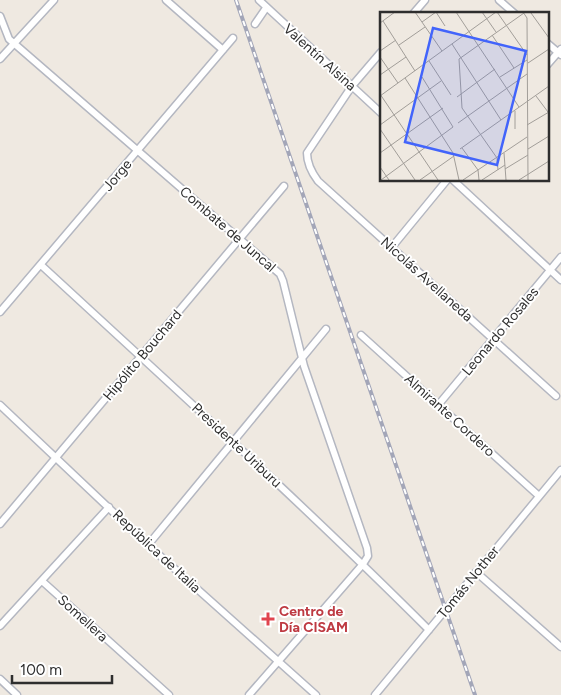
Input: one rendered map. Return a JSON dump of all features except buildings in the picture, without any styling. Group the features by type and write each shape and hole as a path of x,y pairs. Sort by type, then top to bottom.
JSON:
{"street":[{"path":"0,59 54,0"},
{"path":"166,0 223,50"},
{"name":"Valentín Alsina","path":"260,0 266,8 380,112"},
{"path":"415,12 425,0"},
{"path":"499,0 513,12"},
{"path":"255,24 266,8"},
{"name":"Combate de Juncal","path":"0,16 7,37 14,44 282,278 302,357 367,548 368,556 363,564"},
{"name":"Jorge","path":"0,312 233,38"},
{"path":"548,44 560,52 548,64"},
{"path":"352,86 380,53"},
{"name":"Nicolás Avellaneda","path":"352,86 307,153 308,161 318,181 556,396"},
{"path":"392,247 446,181"},
{"path":"454,181 561,280"},
{"name":"Hipólito Bouchard","path":"0,524 284,186"},
{"name":"Leonardo Rosales","path":"439,404 561,257"},
{"name":"Presidente Uriburu","path":"41,265 232,440 363,564 429,630"},
{"path":"148,545 232,440 326,329"},
{"name":"Almirante Cordero","path":"361,335 539,496"},
{"name":"República de Italia","path":"0,405 148,545 316,695"},
{"name":"Tomás Nother","path":"375,695 561,470"},
{"path":"0,626 109,507"},
{"path":"249,695 363,564"},
{"path":"476,572 561,647"},
{"name":"Somellera","path":"42,581 169,695"},
{"path":"0,679 17,695"}],"railway":[{"path":"236,0 475,695"}],"place":[{"name":"Centro de Día CISAM","path":"268,619"}]}
